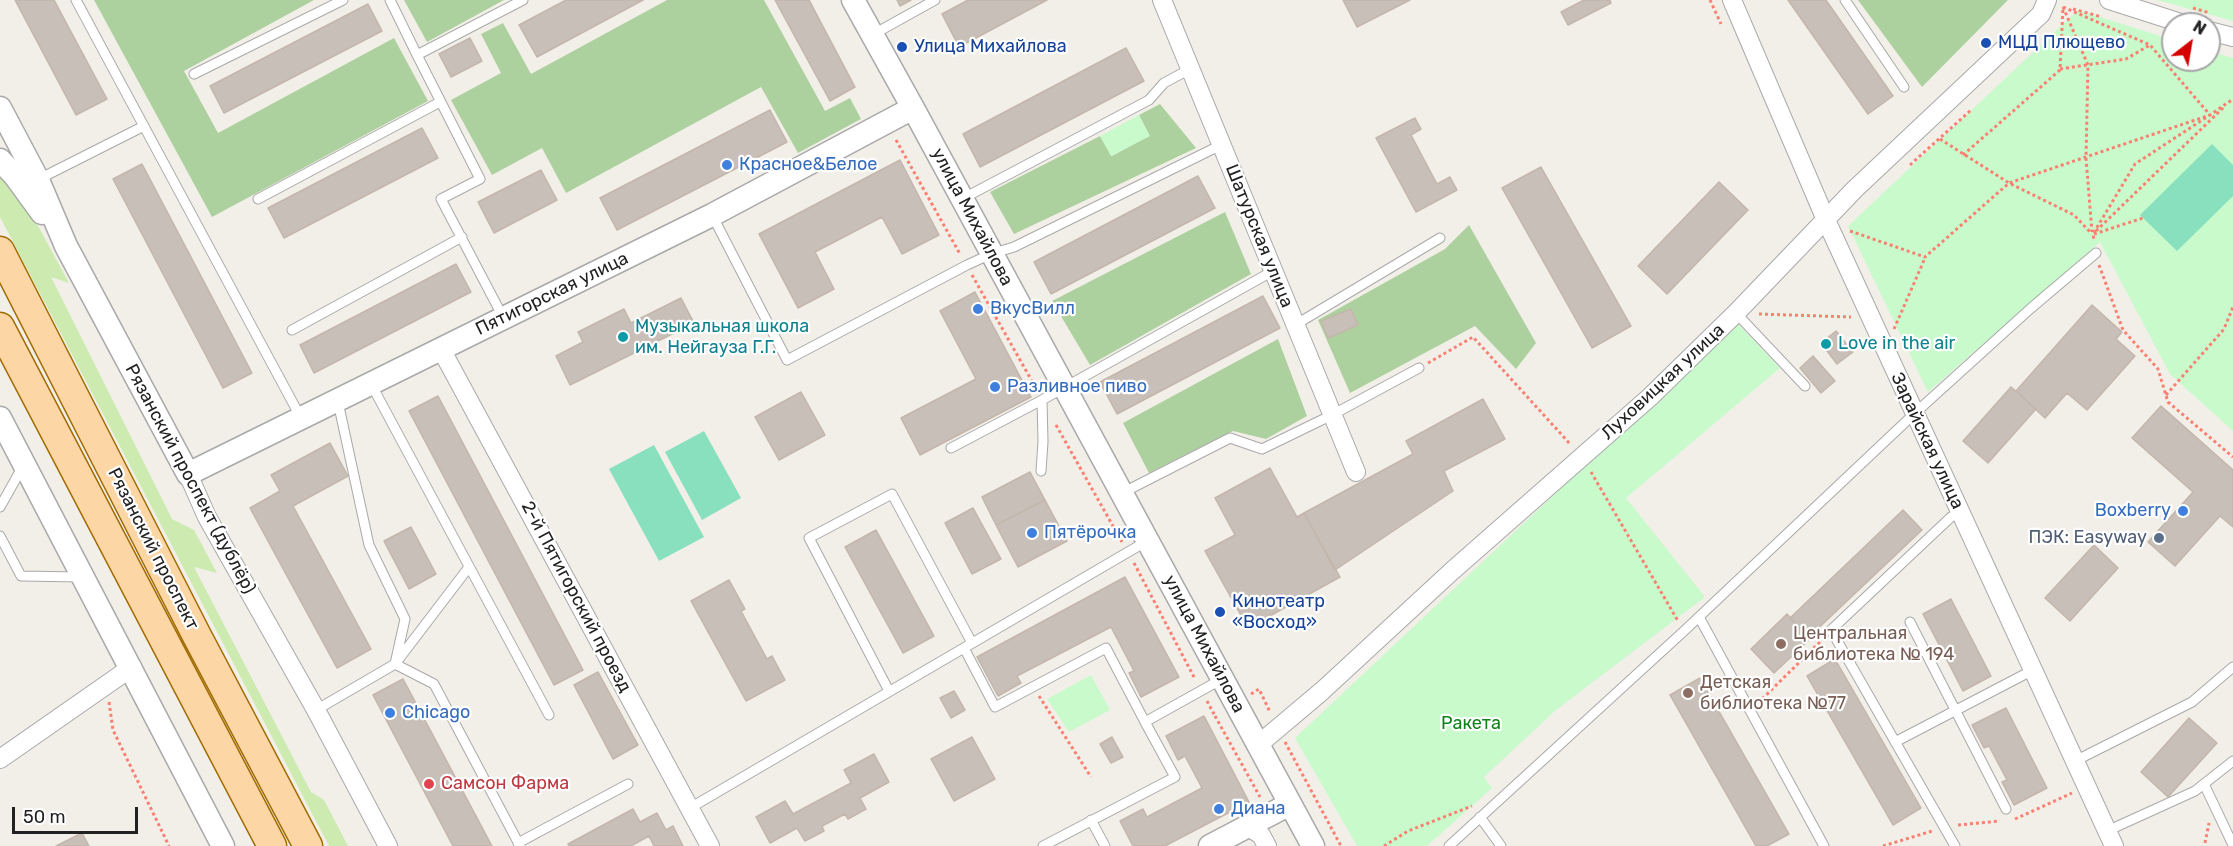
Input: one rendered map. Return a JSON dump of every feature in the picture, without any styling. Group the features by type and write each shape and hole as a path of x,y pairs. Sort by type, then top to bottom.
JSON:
{"main road":[{"name":"Рязанский проспект","path":"0,251 308,846"},
{"name":"Рязанский проспект","path":"0,327 272,846"}],"street":[{"name":"улица Михайлова","path":"853,0 1313,846"},
{"name":"Шатурская улица","path":"1162,0 1356,472"},
{"name":"Зарайская улица","path":"1732,0 1826,219 1914,414 2111,839"},
{"path":"2109,0 2161,17"},
{"name":"Луховицкая улица","path":"1258,745 1322,691 1452,571 1650,397 1736,313 1855,189 2055,3"},
{"name":"Рязанский проспект (дублёр)","path":"0,108 38,180 66,246 188,474 207,516 316,710 388,846"},
{"name":"Пятигорская улица","path":"188,474 712,215 913,108"},
{"path":"0,160 15,176 66,246"},
{"name":"2-й Пятигорский проезд","path":"441,349 710,846"},
{"path":"0,418 224,846"},
{"path":"0,759 132,667"},
{"path":"1210,846 1290,804"},
{"path":"1247,826 1261,835 1267,846"}],"lane":[{"path":"76,0 301,418"},
{"path":"194,74 344,0"},
{"path":"390,0 480,179 441,199 503,318"},
{"path":"417,55 523,0"},
{"path":"872,35 935,0"},
{"path":"1845,0 1904,87"},
{"path":"962,199 1149,100 1164,83 1190,69"},
{"path":"258,199 440,102"},
{"path":"38,180 144,126"},
{"path":"712,215 787,360 991,254 1014,247 1221,145"},
{"path":"292,330 462,237"},
{"path":"1295,325 1440,238"},
{"path":"1449,846 1684,631 1914,414 2096,253"},
{"path":"951,448 1273,271"},
{"path":"1736,313 1804,386"},
{"path":"1122,493 1230,438 1262,449 1332,415 1419,368"},
{"path":"371,384 549,715"},
{"path":"337,400 369,545 405,620 395,664"},
{"path":"1041,471 1042,400"},
{"path":"0,507 24,464"},
{"path":"890,691 808,538 892,494 968,646 995,707 1106,648 1174,777 1043,846"},
{"path":"1955,846 1832,630 1959,512"},
{"path":"0,536 21,576 84,577"},
{"path":"690,808 1147,541"},
{"path":"316,710 395,664 469,567"},
{"path":"1698,617 1824,846"},
{"path":"1910,622 2006,809"},
{"path":"395,664 434,684 519,844 628,784"},
{"path":"2075,761 2192,702 2233,668"},
{"path":"1895,742 2033,670"},
{"path":"1145,722 1222,679"},
{"path":"2111,839 2195,791 2233,761"},
{"path":"2204,784 2233,846"},
{"path":"1480,817 1502,846"},
{"path":"1091,820 1105,846"}],"path":[{"path":"2055,3 2150,45 2210,115"},
{"path":"2055,3 2088,65 2086,158 2092,234 2100,274 2123,330 2158,369 2168,402 2233,457"},
{"path":"2055,3 2060,70"},
{"path":"1963,155 2060,70 2127,59 2150,45"},
{"path":"2092,234 2134,164 2233,99"},
{"path":"2092,234 2233,99"},
{"path":"1910,165 1971,110"},
{"path":"1889,320 1893,330 1925,257 2009,183 2210,115"},
{"path":"1940,139 2009,183 2074,215 2092,234"},
{"path":"2092,234 2144,218"},
{"path":"1850,239 1845,229 1925,257"},
{"path":"2166,396 2224,329 2233,307"},
{"path":"1736,313 1857,317"},
{"path":"1419,368 1473,337 1582,456 1684,631"},
{"path":"1750,711 1832,630"},
{"path":"106,685 113,730 169,846"},
{"path":"1033,687 1091,777"},
{"path":"2013,819 2076,791"},
{"path":"1384,846 1408,831 1485,801 1494,806"},
{"path":"1883,846 1944,827 2002,821"}],"green space":[{"path":"94,0 314,0 184,71 218,133 394,38 428,101 212,217"},
{"path":"404,0 504,0 427,42"},
{"path":"667,0 764,0 825,111 850,98 861,119 798,153 761,87 566,193 542,148 492,175 451,100 501,73 481,34 503,23 531,74"},
{"path":"1858,0 2008,0 1922,87"},
{"path":"2157,0 2233,0 2233,21 2221,18 2221,12 2200,12"},
{"path":"2078,10 2161,36 2161,72 2221,72 2221,54 2233,58 2233,431 2170,374 2100,242 1928,392 1848,226"},
{"path":"1160,104 1196,148 1014,234 990,192 1100,136 1112,156 1149,136 1139,115"},
{"path":"1139,115 1150,136 1111,156 1100,136"},
{"path":"2212,144 2233,165 2233,196 2177,251 2140,215"},
{"path":"0,171 30,211 69,283 51,277 172,519 194,530 217,573 194,567 311,792 324,800 348,846 329,846 0,217"},
{"path":"1225,212 1251,274 1090,365 1052,301"},
{"path":"1469,225 1536,343 1516,369 1475,326 1350,393 1318,320 1445,249"},
{"name":"Ракета","path":"1737,323 1780,368 1626,498 1705,597 1556,710 1484,777 1492,788 1427,846 1357,846 1295,738"},
{"path":"1278,339 1307,416 1266,439 1233,431 1149,473 1123,423"},
{"path":"704,431 741,498 702,520 665,452"},
{"path":"654,445 704,537 659,561 609,469"},
{"path":"1091,675 1110,710 1069,732 1047,699"}],"building":[{"path":"15,0 54,0 107,99 76,115"},
{"path":"566,0 643,0 537,57 519,25"},
{"path":"775,0 809,0 855,87 830,101"},
{"path":"897,0 911,0 900,6"},
{"path":"968,0 1047,0 959,47 942,14"},
{"path":"1343,0 1410,0 1357,27"},
{"path":"1584,0 1610,0 1611,3 1568,25 1561,12"},
{"path":"1788,0 1826,0 1893,96 1868,114"},
{"path":"368,4 382,31 224,113 210,86"},
{"path":"470,38 482,61 451,77 439,54"},
{"path":"1126,48 1144,81 980,167 963,134"},
{"path":"770,110 787,142 617,230 600,198"},
{"path":"1415,118 1421,129 1411,135 1437,184 1450,177 1457,190 1416,212 1376,138"},
{"path":"422,128 438,158 284,238 268,208"},
{"path":"900,160 939,235 902,254 882,217 815,252 834,289 798,308 759,234"},
{"path":"142,164 252,373 223,388 113,179"},
{"path":"1541,167 1631,326 1592,348 1502,188"},
{"path":"541,170 557,200 494,233 478,202"},
{"path":"1198,176 1215,208 1051,294 1034,262"},
{"path":"1719,182 1748,210 1667,294 1638,266"},
{"path":"456,264 471,292 314,373 300,345"},
{"path":"975,292 1031,397 920,455 901,418 976,379 940,311"},
{"path":"1263,296 1280,328 1117,414 1100,382"},
{"name":"Музыкальная школа им. Нейгауза Г.Г.","path":"681,298 694,323 570,385 556,356 583,342 578,332 624,309 631,323"},
{"path":"2092,305 2122,332 2116,339 2135,356 2087,410 2067,393 2045,418 2016,391"},
{"path":"1351,309 1358,325 1328,338 1321,321"},
{"path":"1836,331 1853,352 1837,364 1821,343"},
{"path":"1813,356 1835,381 1821,393 1800,368"},
{"path":"2011,387 2036,409 1988,463 1963,441"},
{"path":"801,392 825,435 779,460 755,417"},
{"path":"438,396 583,670 554,685 409,411"},
{"path":"1483,399 1505,439 1444,471 1453,491 1335,570 1304,513 1413,454 1406,441"},
{"path":"2161,406 2233,470 2233,527 2220,516 2175,566 2148,542 2193,492 2132,438"},
{"path":"330,443 348,476 293,506 371,649 337,668 250,508 280,491 271,475"},
{"path":"1270,468 1297,517 1304,513 1340,577 1248,628 1205,551 1235,535 1215,498"},
{"path":"1030,472 1045,500 996,525 982,497"},
{"name":"Пятёрочка","path":"1045,500 1067,541 1018,567 996,525"},
{"path":"973,508 1001,559 972,574 945,523"},
{"path":"1903,510 1922,530 1809,637 1790,618"},
{"path":"411,527 436,574 409,589 384,541"},
{"path":"876,530 934,636 903,653 845,547"},
{"path":"2094,545 2118,568 2070,621 2045,598"},
{"path":"1125,577 1179,677 1141,697 1129,673 1134,671 1111,627 1017,676 1021,683 998,696 977,657"},
{"path":"729,580 745,609 741,611 767,659 772,656 785,680 746,701 691,601"},
{"path":"1951,599 1991,676 1963,691 1923,614"},
{"name":"Центральная библиотека № 194","path":"1787,614 1810,639 1774,673 1751,649"},
{"path":"1835,659 1921,808 1893,825 1807,676"},
{"path":"598,672 638,745 613,759 574,685"},
{"path":"1700,678 1789,834 1767,846 1756,846 1670,695"},
{"path":"403,679 492,846 453,846 373,695"},
{"path":"954,691 965,710 951,718 940,698"},
{"path":"2006,708 2047,788 2014,805 2002,782 2007,780 1989,746 1984,748 1972,725"},
{"path":"1204,716 1249,802 1165,846 1133,846 1120,821 1143,809 1147,817 1202,788 1185,756 1178,760 1166,736"},
{"path":"2189,718 2217,743 2168,797 2141,772"},
{"path":"972,737 995,779 954,801 931,759"},
{"path":"1112,737 1123,757 1111,763 1100,744"},
{"path":"874,754 889,782 860,798 866,809 848,819 845,814 822,826 824,831 805,841 797,828 770,843 756,817 785,801 793,814 851,783 844,770"},
{"path":"633,809 640,822 657,813 666,830 673,826 683,846 654,846 649,836 631,846 569,846 568,844"},
{"path":"82,833 89,846 56,846"}],"place":[{"name":"МЦД Плющево","path":"1986,43"},
{"name":"Улица Михайлова","path":"902,47"},
{"name":"Красное&Белое","path":"727,165"},
{"name":"ВкусВилл","path":"978,309"},
{"name":"Музыкальная школа им. Нейгауза Г.Г.","path":"623,337"},
{"name":"Love in the air","path":"1826,344"},
{"name":"Разливное пиво","path":"995,387"},
{"name":"Boxberry","path":"2183,511"},
{"name":"Пятёрочка","path":"1032,533"},
{"name":"ПЭК: Easyway","path":"2159,538"},
{"name":"Кинотеатр «Восход»","path":"1220,612"},
{"name":"Центральная библиотека № 194","path":"1781,644"},
{"name":"Детская библиотека №77","path":"1688,693"},
{"name":"Chicago","path":"390,713"},
{"name":"Самсон Фарма","path":"429,784"},
{"name":"Диана","path":"1219,809"}]}
